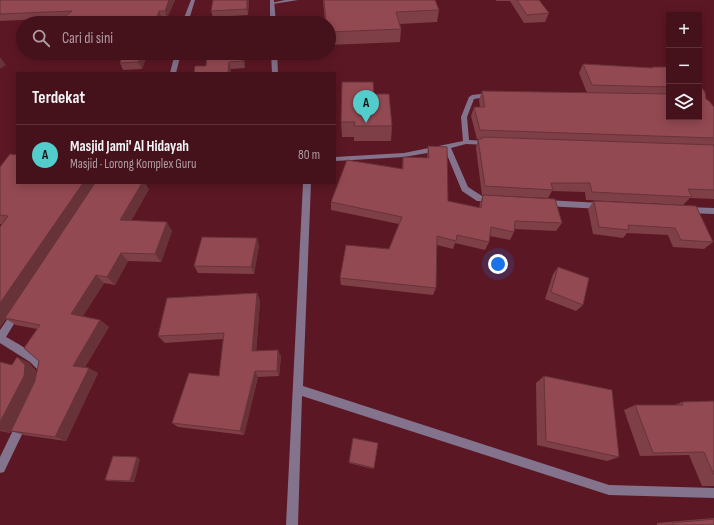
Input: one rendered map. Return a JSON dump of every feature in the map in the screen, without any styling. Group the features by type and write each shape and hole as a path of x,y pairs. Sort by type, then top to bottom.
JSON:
{"street":[{"path":"187,16 192,0"},
{"path":"273,16 272,1 296,0"},
{"path":"173,72 176,60"},
{"path":"274,60 275,72"},
{"path":"466,142 464,117 472,97 498,96"},
{"path":"336,159 404,155 466,142 497,143"},
{"path":"447,147 465,189 480,199 503,200"},
{"path":"292,525 307,184"},
{"path":"534,202 612,206"},
{"path":"683,210 714,211"},
{"path":"22,306 0,338 33,359 43,368 42,383"},
{"path":"299,390 609,490 714,493"},
{"path":"0,468 28,412"}],"building":[{"path":"0,0 169,0 165,11 159,11 157,16 66,16 72,11 0,14"},
{"path":"213,0 247,0 247,9 211,11"},
{"path":"324,0 435,0 439,10 396,12 401,29 336,32 336,16 325,16"},
{"path":"517,0 539,0 549,13 527,15"},
{"path":"121,60 139,60 138,62 120,63"},
{"path":"206,60 243,60 229,62 228,72 194,72 195,66 206,66"},
{"path":"583,64 653,68 652,67 666,67 666,87 592,85"},
{"path":"342,82 373,82 374,94 389,94 392,126 354,126 355,122 341,122"},
{"path":"702,88 705,92 706,99 714,107 714,138 480,130 474,107 485,107 482,91 666,94 666,120 702,120"},
{"path":"482,137 714,145 714,190 688,189 692,197 592,192 590,183 551,183 553,190 485,186 478,139 482,139"},
{"path":"428,146 447,147 448,201 481,208 483,195 555,199 562,223 515,221 514,232 491,227 489,242 457,235 456,241 437,236 436,288 340,278 346,245 389,249 402,217 331,202 347,160 403,169 403,157 429,158"},
{"path":"10,154 16,155 16,184 82,184 0,303 0,227 8,216 0,215 0,167"},
{"path":"94,184 141,184 120,220 167,222 155,254 121,253 107,277 96,275 71,314 100,320 73,366 89,368 55,437 11,431 35,381 39,361 24,348 40,325 5,318"},
{"path":"594,201 696,206 713,242 681,240 675,228 628,225 629,230 599,227"},
{"path":"202,237 257,238 251,267 194,266"},
{"path":"558,267 589,278 583,305 551,292"},
{"path":"257,293 252,351 278,350 277,371 255,371 240,431 172,423 189,373 219,376 224,333 158,336 167,298"},
{"path":"17,357 25,365 24,376 0,422 0,362 12,365"},
{"path":"544,376 612,390 619,457 546,441"},
{"path":"714,401 714,475 704,452 653,453 635,405 683,405 682,402"},
{"path":"353,438 378,443 374,468 349,462"},
{"path":"113,456 137,457 130,481 105,480"},
{"path":"714,519 714,525 673,525 672,523"}],"place":[{"name":"Masjid Jami' Al Hidayah","path":"366,123"}]}
